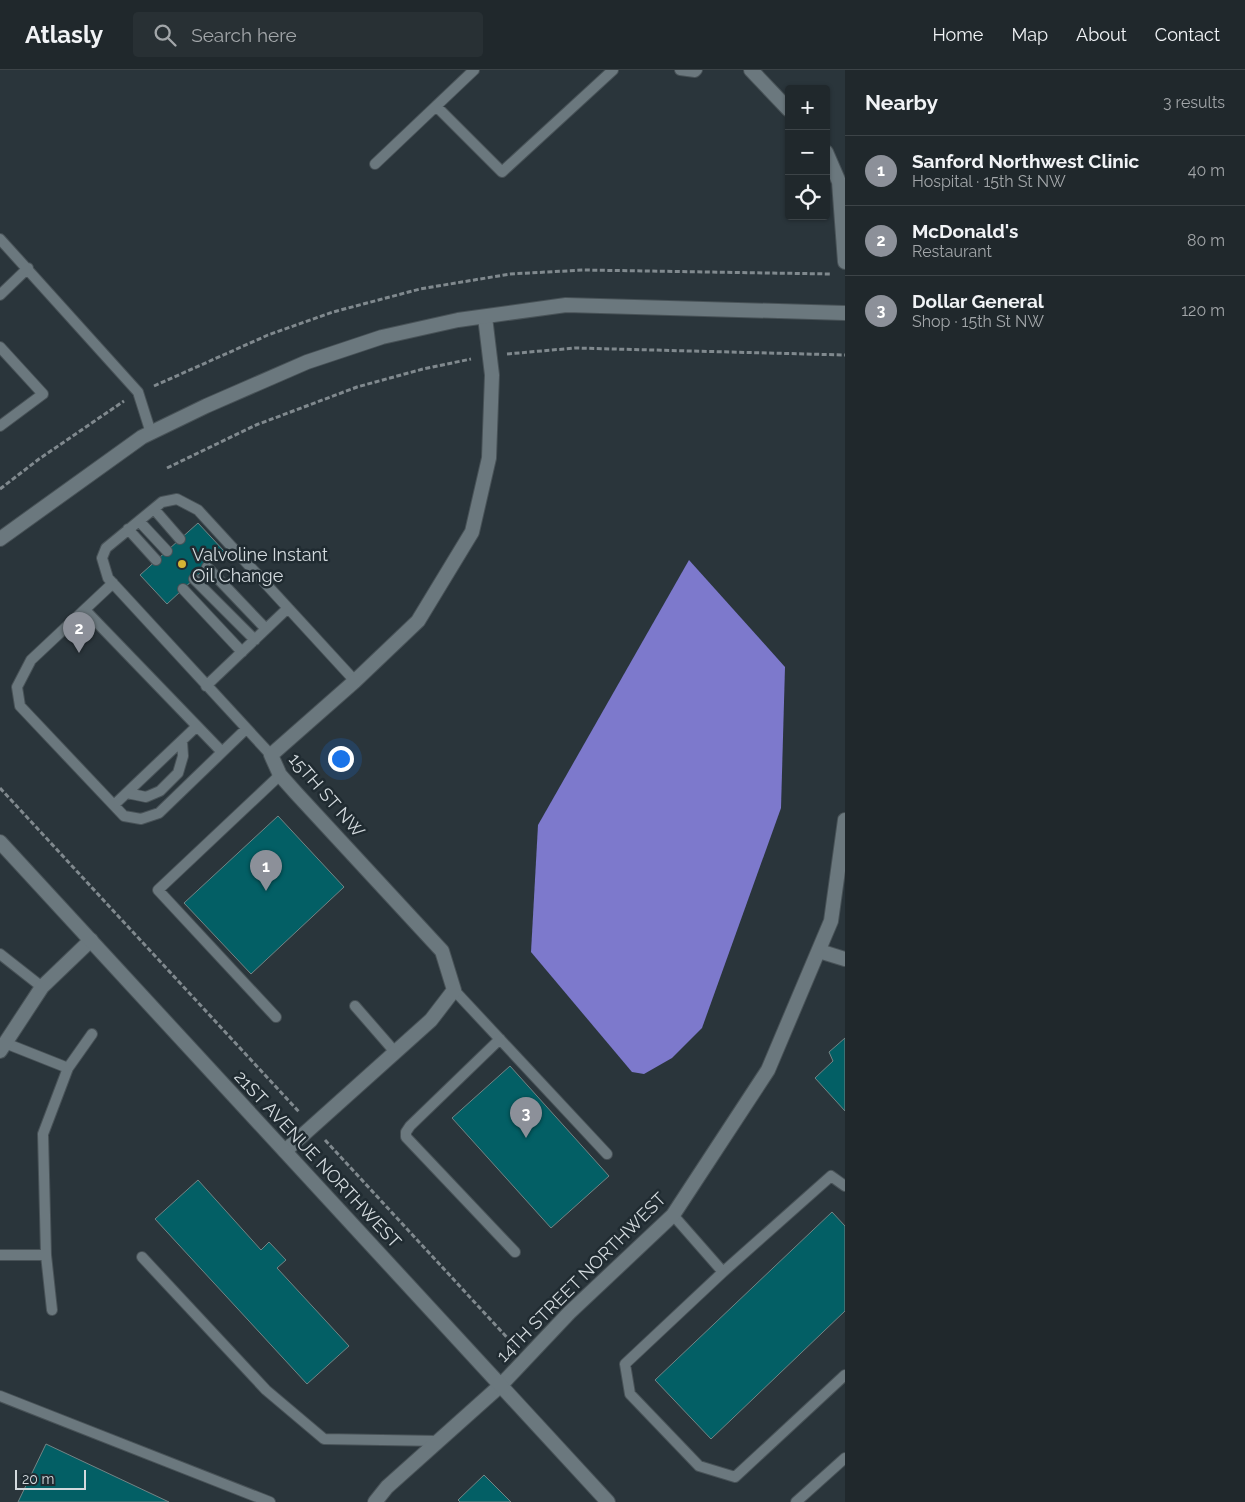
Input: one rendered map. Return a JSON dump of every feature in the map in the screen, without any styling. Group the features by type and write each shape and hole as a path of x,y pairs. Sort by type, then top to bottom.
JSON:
{"street":[{"path":"751,70 785,106"},
{"path":"830,161 839,182 845,262"},
{"path":"0,539 142,437 206,406 307,362 382,337 458,320 566,305 845,313"},
{"name":"15TH ST NW","path":"454,990 442,951 280,774 271,756 355,681 418,621 472,532 488,458 492,375 485,317"},
{"name":"14TH STREET NORTHWEST","path":"375,1502 388,1487 501,1385 570,1313 673,1215 768,1070 831,921 845,820"},
{"name":"21ST AVENUE NORTHWEST","path":"0,842 608,1502"},
{"path":"2,1047 42,987 91,940"},
{"path":"819,952 845,959"},
{"path":"285,1151 431,1020 454,990"}],"lane":[{"path":"375,164 474,70"},
{"path":"436,106 502,172 613,70"},
{"path":"680,70 695,72 697,70"},
{"path":"0,239 138,392 151,433"},
{"path":"0,295 28,268"},
{"path":"0,347 43,394 0,426"},
{"path":"271,756 108,578 102,558 106,548 162,502 177,499 198,510 355,681"},
{"path":"154,509 180,539"},
{"path":"139,520 167,551"},
{"path":"128,530 156,560"},
{"path":"207,567 266,629"},
{"path":"194,579 255,640"},
{"path":"113,583 32,660 17,687 20,706 124,816 141,819 159,813 246,729"},
{"path":"183,589 242,652"},
{"path":"206,686 288,608"},
{"path":"84,610 222,752"},
{"path":"114,805 196,727"},
{"path":"127,793 146,797 160,791 178,772 183,756 182,741"},
{"path":"276,1016 158,890 280,774"},
{"path":"0,954 42,987"},
{"path":"454,990 607,1154"},
{"path":"355,1006 395,1052"},
{"path":"52,1310 46,1255 43,1134 68,1068 92,1034"},
{"path":"500,1038 410,1126 406,1137 515,1252"},
{"path":"2,1047 68,1068"},
{"path":"845,1186 831,1176 722,1272 625,1364 630,1394 699,1466 735,1477 845,1375"},
{"path":"673,1215 722,1272"},
{"path":"0,1255 46,1255"},
{"path":"142,1258 266,1390 324,1439 439,1441"},
{"path":"0,1396 270,1502"},
{"path":"796,1502 845,1458"}],"path":[{"path":"0,489 38,459 138,392"},
{"path":"0,788 526,1358"}],"shaded area":[{"path":"689,560 785,667 781,808 702,1028 672,1058 644,1074 632,1072 531,952 538,825"}],"building":[{"name":"Valvoline Instant Oil Change","path":"198,523 224,551 167,604 140,575"},
{"path":"278,816 344,887 251,974 184,903"},
{"path":"845,1038 845,1111 815,1078 833,1061 829,1052"},
{"path":"510,1066 609,1176 551,1228 452,1118"},
{"path":"198,1180 261,1250 269,1242 286,1260 277,1268 349,1346 307,1384 155,1219"},
{"path":"832,1212 845,1226 845,1311 711,1439 655,1380"},
{"path":"46,1444 169,1502 18,1502"},
{"path":"484,1475 511,1502 460,1502 458,1500"}],"place":[{"name":"Valvoline Instant Oil Change","path":"182,564"},
{"name":"McDonald's","path":"79,653"},
{"name":"Sanford Northwest Clinic","path":"266,891"},
{"name":"Dollar General","path":"526,1138"}]}
